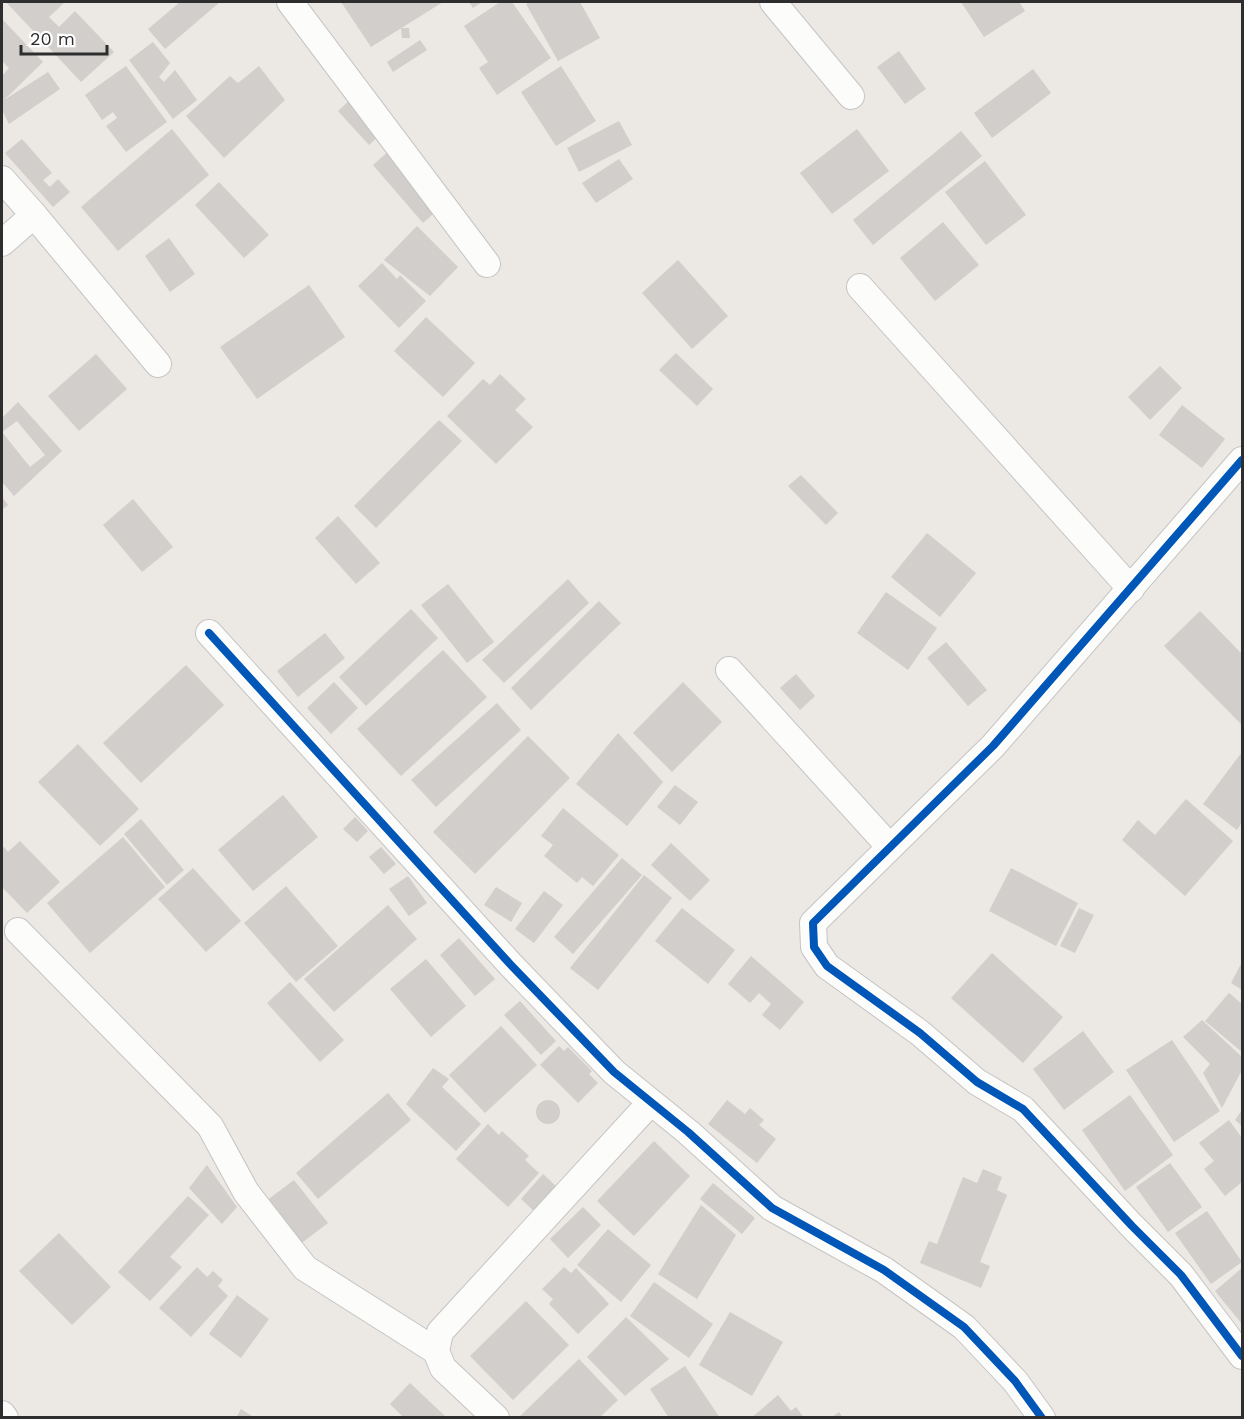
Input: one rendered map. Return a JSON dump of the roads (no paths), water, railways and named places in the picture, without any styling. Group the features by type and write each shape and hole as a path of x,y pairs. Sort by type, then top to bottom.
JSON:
{"street":[{"path":"290,2 486,264"},
{"path":"773,2 851,96"},
{"path":"2,179 158,364"},
{"path":"2,243 34,215"},
{"path":"860,287 1131,589"},
{"path":"1242,460 993,746 813,923 814,947 827,966 920,1033 977,1082 1023,1109 1181,1275 1242,1356"},
{"path":"209,633 510,964 614,1072 688,1132 772,1208 884,1270 955,1320 1015,1381 1042,1418"},
{"path":"729,670 889,846"},
{"path":"18,931 210,1126 246,1192 305,1268 436,1351"},
{"path":"496,1418 443,1368 436,1351 440,1332 650,1103"}]}
